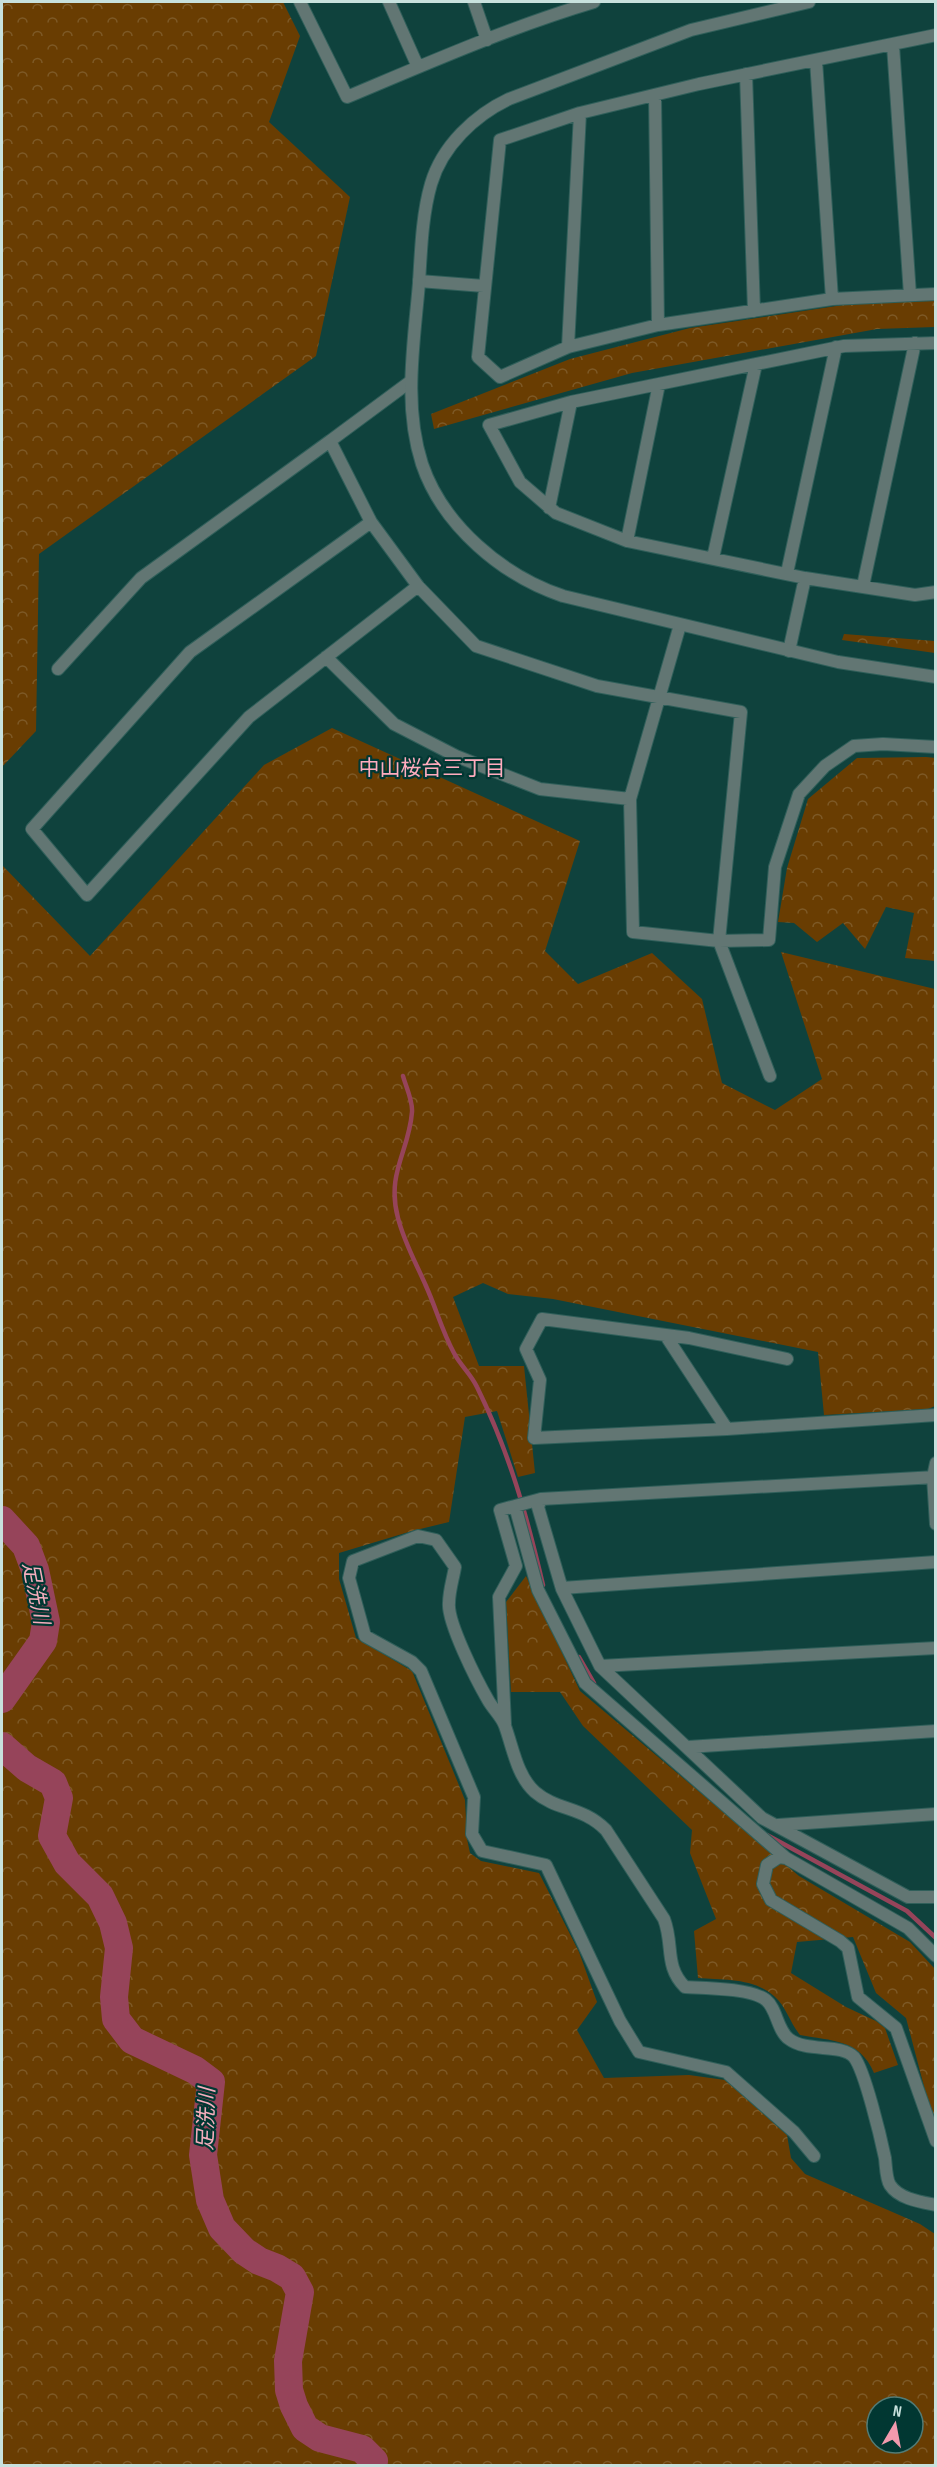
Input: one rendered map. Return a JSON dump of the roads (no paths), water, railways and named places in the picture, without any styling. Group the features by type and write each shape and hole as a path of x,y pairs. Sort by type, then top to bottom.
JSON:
{"street":[{"path":"300,2 348,97 487,40 560,7 594,2"},
{"path":"389,2 418,67"},
{"path":"474,2 487,40"},
{"path":"809,2 691,30 490,108 456,140 442,160 431,183 419,281 411,381 414,430 426,473 450,513 489,558 540,589 838,662 936,677"},
{"path":"936,35 746,74 580,113 500,140 478,357 500,376 568,347 658,325 832,299 936,294"},
{"path":"893,45 910,295"},
{"path":"816,60 832,299"},
{"path":"746,74 754,310"},
{"path":"655,95 658,325"},
{"path":"568,347 580,113"},
{"path":"419,281 484,286"},
{"path":"863,586 915,343"},
{"path":"936,343 836,347 571,402 489,425 520,482 549,508 556,513 627,541 805,578 915,595 936,592"},
{"path":"787,573 836,347"},
{"path":"713,558 756,364"},
{"path":"58,669 141,578 411,381"},
{"path":"627,541 658,384"},
{"path":"549,508 571,402"},
{"path":"330,441 371,522 418,586 476,645 597,686 741,712 720,941 770,1076"},
{"path":"371,522 190,652 32,829 87,895 249,717 418,586"},
{"path":"789,651 805,578"},
{"path":"680,625 630,799 633,932 720,941 769,940 776,867 799,794 825,766 854,746 883,744 936,747"},
{"path":"326,657 394,724 456,756 540,789 630,799"},
{"path":"787,1359 689,1338 542,1319 526,1349 540,1380 534,1438 727,1429 936,1415"},
{"path":"666,1336 727,1429"},
{"path":"936,1463 934,1477 936,1524"},
{"path":"934,1477 541,1500 500,1510 516,1566 499,1598 505,1724 513,1754 534,1791 550,1803 575,1809 595,1818 606,1830 664,1919 670,1935 671,1965 678,1981 685,1987 747,1992 766,2000 786,2037 795,2043 813,2048 842,2050 854,2057 878,2127 890,2184 901,2195 936,2205"},
{"path":"541,1500 538,1507 562,1588 600,1666 762,1818 908,1897 936,1897"},
{"path":"515,1506 538,1590 585,1683 744,1824 786,1858 908,1928 936,1956"},
{"path":"505,1724 479,1684 451,1617 448,1605 455,1567 436,1540 418,1536 353,1561 349,1578 365,1636 412,1662 421,1671 474,1797 472,1834 482,1851 546,1865 620,2021 639,2052 726,2072 794,2132 814,2156"},
{"path":"562,1588 936,1562"},
{"path":"600,1666 936,1648"},
{"path":"688,1747 936,1731"},
{"path":"777,1825 936,1814"},
{"path":"786,1858 779,1857 767,1865 763,1884 771,1900 848,1948 858,1997 896,2028 936,2141"}],"waterway":[{"path":"403,1076 412,1112 407,1139 396,1175 395,1202 398,1218 450,1345 475,1382 499,1436 523,1508 543,1585"},
{"name":"足洗川","path":"2,1520 26,1546 35,1570 46,1622 43,1641 2,1699"},
{"path":"579,1657 594,1683"},
{"name":"足洗川","path":"2,1746 27,1768 53,1783 59,1798 52,1836 67,1863 100,1896 113,1923 119,1948 114,1997 116,2019 132,2040 195,2070 211,2082 203,2155 210,2200 222,2228 244,2251 292,2277 300,2292 288,2361 289,2390 305,2428 320,2438 362,2449 374,2461 373,2466"},
{"path":"767,1835 907,1911 936,1938"}],"district":[{"name":"中山桜台三丁目","path":"432,768"}]}
